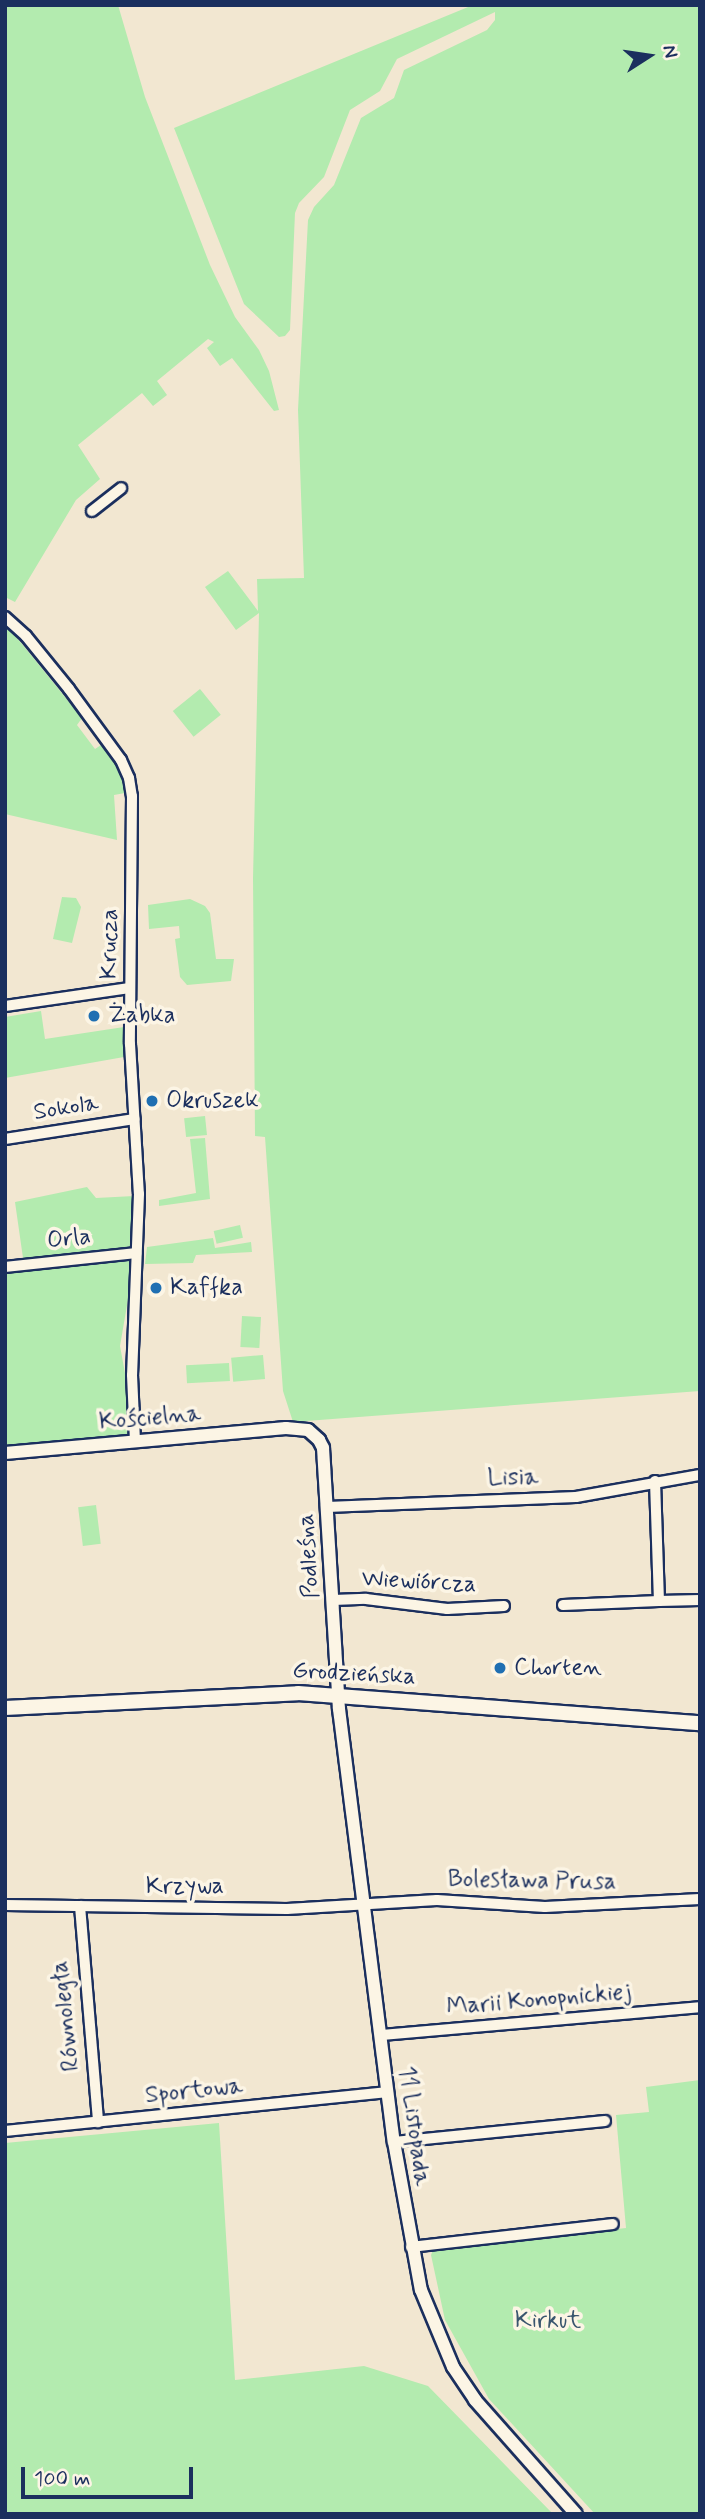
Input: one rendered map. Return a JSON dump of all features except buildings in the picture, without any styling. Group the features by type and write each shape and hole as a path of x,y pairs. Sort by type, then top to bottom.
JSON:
{"main road":[{"name":"Grodzieńska","path":"5,1708 198,1696 337,1694 700,1723"}],"street":[{"path":"92,511 121,488"},
{"name":"Krucza","path":"5,617 41,654 126,769 132,796 130,988 139,1194 132,1375 135,1441"},
{"path":"5,1006 130,988"},
{"name":"Sokola","path":"5,1139 134,1118"},
{"name":"Orla","path":"5,1267 136,1253"},
{"name":"Kościelna","path":"5,1453 299,1427"},
{"name":"Podleśna","path":"299,1427 314,1433 323,1448 337,1694"},
{"name":"Lisia","path":"327,1507 576,1497 700,1475"},
{"path":"656,1481 659,1601"},
{"name":"Wiewiórcza","path":"333,1600 366,1599 447,1609 504,1606"},
{"path":"564,1605 700,1600"},
{"name":"11 Listopada","path":"337,1694 394,2142 411,2247 421,2290 453,2367 496,2425 576,2514"},
{"name":"Bolesława Prusa","path":"364,1904 437,1900 545,1907 700,1899"},
{"name":"Krzywa","path":"5,1905 287,1909 364,1904"},
{"name":"Równoległa","path":"80,1906 98,2122"},
{"name":"Marii Konopnickiej","path":"381,2035 700,2007"},
{"name":"Sportowa","path":"5,2132 388,2092"},
{"path":"394,2142 605,2121"},
{"path":"411,2247 612,2224"}],"green space":[{"path":"5,5 118,5 145,97 210,265 235,317 259,350 269,371 279,410 274,411 232,358 220,366 207,348 214,342 208,339 157,381 167,395 153,406 142,393 78,445 100,479 76,500 15,602 5,597"},
{"path":"473,5 700,5 700,1391 293,1422 283,1391 265,1137 255,1136 253,878 259,613 236,630 205,587 228,571 258,611 257,579 304,578 298,410 308,220 314,207 334,185 361,118 394,98 404,70 487,30 495,20 495,12 397,59 380,91 350,110 324,177 299,203 295,213 290,330 285,336 279,337 244,304 174,128"},
{"path":"5,623 82,718 77,725 95,749 101,745 121,772 125,793 114,795 117,840 5,814"},
{"path":"200,689 221,715 194,737 173,711"},
{"path":"62,897 76,898 81,907 72,943 53,939"},
{"path":"190,899 205,906 210,913 216,959 234,959 231,981 187,985 180,977 175,939 180,938 179,926 149,929 148,905"},
{"path":"41,1011 45,1039 124,1027 124,1057 5,1078 5,1017"},
{"path":"205,1116 207,1135 186,1137 184,1118"},
{"path":"205,1138 210,1199 159,1206 159,1200 196,1193 190,1139"},
{"path":"87,1187 96,1198 134,1196 130,1248 24,1265 15,1202"},
{"path":"240,1225 243,1238 217,1244 214,1231"},
{"path":"213,1238 215,1248 251,1242 252,1252 196,1255 193,1263 145,1264 147,1247"},
{"path":"136,1253 120,1346 134,1422 129,1441 5,1453 5,1273 124,1260"},
{"path":"242,1316 261,1317 259,1348 240,1347"},
{"path":"263,1355 265,1379 233,1382 231,1358"},
{"path":"229,1363 230,1381 187,1383 186,1365"},
{"path":"96,1505 101,1544 83,1546 78,1507"},
{"name":"Kirkut","path":"700,2080 700,2514 595,2514 489,2399 445,2320 431,2255 433,2250 626,2228 616,2115 649,2112 646,2087"},
{"path":"219,2123 235,2380 364,2366 428,2386 553,2514 5,2514 5,2143"}],"place":[{"name":"Żabka","path":"94,1016"},
{"name":"Okruszek","path":"152,1101"},
{"name":"Kaffka","path":"156,1288"},
{"name":"Chorten","path":"500,1668"}]}
